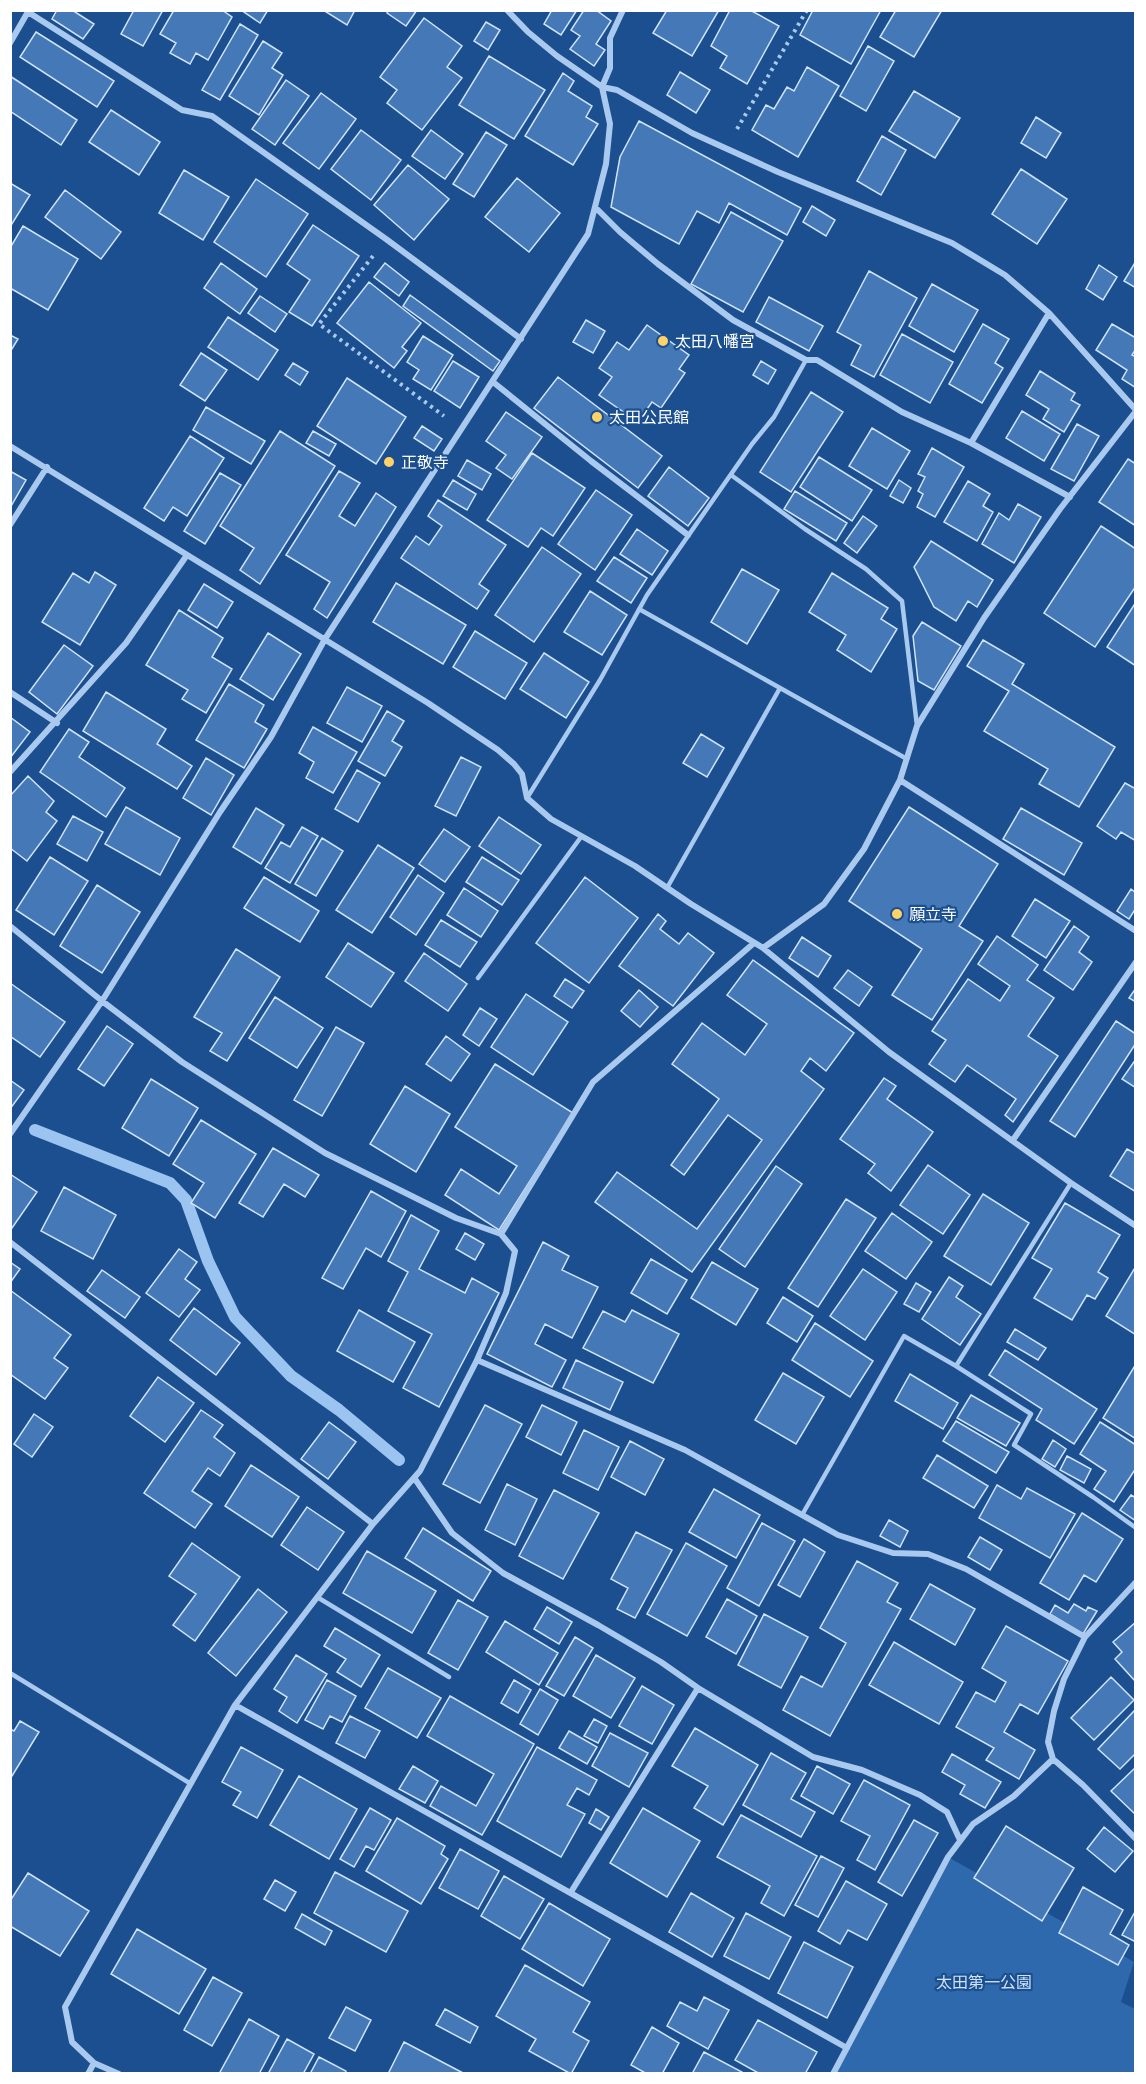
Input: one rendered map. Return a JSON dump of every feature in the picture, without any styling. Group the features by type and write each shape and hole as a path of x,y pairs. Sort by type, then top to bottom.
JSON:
{"street":[{"path":"507,10 542,44 602,87 617,90 692,133 952,243 1005,275 1049,313 1136,411 1070,496 984,618 917,726 900,780 864,849 824,904 763,948"},
{"path":"10,1134 102,1001 220,812 271,737 325,639 588,234 606,164 610,124 602,87 610,68 610,38 623,10"},
{"path":"10,43 29,11 182,110 212,116 386,239 521,339"},
{"path":"595,207 650,258 733,320 806,360 817,360 902,412 971,443 1070,496"},
{"path":"971,443 1049,313"},
{"path":"493,382 688,535"},
{"path":"10,446 428,703 498,750 522,774 527,798 552,819 635,866 763,948 889,1052 1071,1183 1136,1226"},
{"path":"10,525 47,467"},
{"path":"10,772 57,723 126,643 187,555"},
{"path":"10,692 57,723"},
{"path":"900,780 1134,927"},
{"path":"10,926 182,1062 325,1153 456,1218 501,1233 515,1251 506,1293 477,1360 415,1479 373,1524 235,1705 65,2007 72,2042 94,2063 119,2073"},
{"path":"501,1233 593,1082 754,943"},
{"path":"1013,1140 1136,962"},
{"path":"10,1242 373,1524"},
{"path":"477,1360 685,1450 838,1535 893,1553 928,1554 966,1569 1085,1637"},
{"path":"415,1479 452,1533 503,1573 661,1662 698,1688 813,1757 862,1770 920,1795 947,1812 960,1840"},
{"path":"1136,1582 1085,1637 1064,1679 1054,1711 1048,1742 1053,1759 1083,1785 1136,1839"},
{"path":"571,1892 698,1688"},
{"path":"235,1705 848,2048"},
{"path":"833,2073 936,1878 960,1840 973,1824 1014,1796 1053,1759"},
{"path":"88,2073 94,2063"}],"lane":[{"path":"527,798 600,680 639,609 688,535 774,417 806,360"},
{"path":"731,475 805,529 866,569 902,601 917,726"},
{"path":"639,609 907,759"},
{"path":"668,888 780,687"},
{"path":"478,978 581,837"},
{"path":"956,1366 1071,1183"},
{"path":"802,1515 904,1336 1031,1414 1014,1445 1136,1527"},
{"path":"317,1597 448,1677"},
{"path":"10,1673 191,1784"}],"path":[{"path":"726,148 807,10"},
{"path":"386,239 319,324 462,429"}],"green space":[{"name":"太田第一公園","path":"948,1857 1134,1962 1121,2002 1135,2009 1135,2073 833,2074"}],"building":[{"path":"57,10 72,10 94,24 83,39 52,19"},
{"path":"134,10 163,10 143,46 121,34"},
{"path":"174,10 222,10 232,17 208,60 196,53 190,64 170,53 176,43 160,34"},
{"path":"241,10 268,10 260,23"},
{"path":"323,10 355,10 347,25"},
{"path":"388,10 417,10 406,26 387,13"},
{"path":"552,10 577,10 561,35 544,24"},
{"path":"584,10 596,10 611,21 596,44 605,50 594,66 570,49 580,36 571,30"},
{"path":"667,10 719,10 692,56 653,33"},
{"path":"730,10 750,10 779,26 747,84 720,68 727,56 711,46"},
{"path":"813,10 881,10 851,64 800,35"},
{"path":"896,10 942,10 914,57 880,37"},
{"path":"424,18 462,46 447,67 462,78 422,130 387,103 397,90 380,77"},
{"path":"486,22 500,30 488,50 474,41"},
{"path":"240,24 258,35 220,100 202,90"},
{"path":"36,32 114,81 97,107 20,57"},
{"path":"263,41 282,53 272,68 283,75 259,115 229,96"},
{"path":"868,46 894,61 866,111 840,96"},
{"path":"489,56 545,90 514,139 459,105"},
{"path":"807,67 839,86 798,157 752,130 766,105 774,109 787,87 794,91"},
{"path":"680,72 710,90 696,113 667,95"},
{"path":"563,73 574,81 568,91 592,106 586,117 598,124 573,165 525,136"},
{"path":"10,76 77,120 61,145 10,111"},
{"path":"286,80 309,96 275,145 252,129"},
{"path":"914,91 960,118 935,158 889,131"},
{"path":"321,93 356,119 319,169 283,143"},
{"path":"111,110 160,142 139,175 89,142"},
{"path":"1036,117 1061,133 1046,158 1021,143"},
{"path":"639,121 801,208 787,235 729,203 719,223 697,211 679,244 611,207 620,157"},
{"path":"361,130 401,160 371,200 331,169"},
{"path":"431,130 463,154 445,179 412,156"},
{"path":"486,132 507,145 474,197 453,184"},
{"path":"882,136 906,150 881,195 857,181"},
{"path":"408,165 449,199 414,240 374,205"},
{"path":"1021,169 1067,199 1037,244 992,214"},
{"path":"184,170 229,197 203,240 159,213"},
{"path":"517,178 560,213 529,252 485,217"},
{"path":"256,179 308,214 266,277 214,242"},
{"path":"10,183 30,195 10,227"},
{"path":"65,190 121,232 101,259 45,217"},
{"path":"812,206 835,220 826,236 803,222"},
{"path":"731,212 783,241 743,312 691,284"},
{"path":"313,225 359,256 312,326 289,312 310,280 287,264"},
{"path":"23,226 78,259 48,310 10,288 10,248"},
{"path":"1136,261 1136,288 1124,281"},
{"path":"221,263 257,289 240,314 204,288"},
{"path":"385,263 409,282 399,296 374,277"},
{"path":"1099,265 1117,277 1103,300 1086,289"},
{"path":"869,271 917,298 874,377 851,365 861,345 837,332"},
{"path":"369,282 421,323 402,347 407,351 394,368 337,323"},
{"path":"932,284 978,310 954,352 909,326"},
{"path":"410,295 500,361 493,371 403,306"},
{"path":"260,296 287,314 275,332 248,313"},
{"path":"769,297 823,326 809,351 756,322"},
{"path":"228,317 278,350 258,380 208,347"},
{"path":"586,320 605,331 593,353 573,342"},
{"path":"983,324 1009,339 995,363 1003,368 982,403 949,384"},
{"path":"1112,324 1136,338 1136,349 1132,355 1136,357 1136,388 1122,379 1127,370 1096,350"},
{"path":"647,325 689,355 679,369 685,373 661,408 652,402 638,422 599,395 612,377 599,368 617,342 629,350"},
{"path":"902,334 953,362 930,403 880,375"},
{"path":"10,335 18,339 10,352"},
{"path":"423,336 453,355 431,390 413,379 419,370 407,362"},
{"path":"201,353 227,370 205,401 180,385"},
{"path":"453,361 479,377 460,408 434,391"},
{"path":"761,361 776,370 768,384 753,375"},
{"path":"293,363 308,372 300,385 285,375"},
{"path":"1040,371 1075,393 1071,400 1080,405 1064,432 1043,419 1049,409 1026,395"},
{"path":"558,377 662,456 638,488 534,408"},
{"path":"347,378 406,417 376,464 317,426"},
{"path":"811,392 843,412 791,492 760,472"},
{"path":"206,407 265,441 251,464 193,430"},
{"path":"1022,411 1060,434 1044,461 1006,438"},
{"path":"506,412 542,437 512,479 496,468 506,455 486,441"},
{"path":"1077,424 1099,436 1074,481 1051,469"},
{"path":"422,426 442,439 434,451 414,438"},
{"path":"872,428 910,451 887,489 849,466"},
{"path":"280,431 335,466 260,584 240,570 254,548 220,526"},
{"path":"313,431 336,444 329,456 306,443"},
{"path":"190,436 224,458 187,516 173,507 164,521 144,508"},
{"path":"932,448 964,467 935,517 917,507 923,494 918,491 925,477 918,474"},
{"path":"532,453 585,488 553,536 541,528 528,547 487,520"},
{"path":"819,457 872,490 852,521 800,487"},
{"path":"1128,459 1136,464 1136,526 1099,502"},
{"path":"467,460 491,474 482,490 458,476"},
{"path":"669,467 709,498 688,526 648,496"},
{"path":"10,471 26,480 10,508"},
{"path":"339,471 360,483 339,516 355,526 376,493 396,507 327,618 314,609 330,582 286,555"},
{"path":"220,473 241,485 205,544 184,531"},
{"path":"453,480 476,494 467,510 443,496"},
{"path":"899,480 911,488 903,503 890,496"},
{"path":"968,481 990,494 983,506 993,512 977,541 944,522"},
{"path":"596,490 632,515 595,570 558,544"},
{"path":"795,491 847,523 836,541 784,509"},
{"path":"438,500 506,545 479,584 489,591 477,609 401,558 416,536 429,545 442,526 428,516"},
{"path":"1018,504 1041,517 1014,563 982,544 999,513 1009,520"},
{"path":"863,516 877,526 857,553 844,543"},
{"path":"1101,526 1136,549 1136,586 1095,647 1044,613"},
{"path":"637,529 668,551 652,575 620,554"},
{"path":"931,541 993,580 977,607 968,601 956,621 934,607 914,567"},
{"path":"542,547 581,574 534,642 495,615"},
{"path":"614,557 647,578 631,603 597,581"},
{"path":"742,569 779,590 747,644 711,622"},
{"path":"95,572 116,585 80,645 42,622 73,573 89,583"},
{"path":"832,573 888,608 881,619 897,629 871,672 837,650 846,635 809,612"},
{"path":"396,583 466,625 443,664 373,622"},
{"path":"204,584 233,602 217,628 188,610"},
{"path":"590,591 627,615 602,655 564,632"},
{"path":"1136,602 1136,666 1107,647"},
{"path":"179,610 223,638 212,657 232,669 206,713 182,699 188,690 146,665"},
{"path":"922,622 961,646 934,690 918,681 913,636"},
{"path":"475,631 527,663 505,699 453,667"},
{"path":"268,633 301,654 273,700 240,679"},
{"path":"983,640 1024,664 1012,684 1115,747 1079,807 1039,784 1048,769 984,731 1009,691 967,666"},
{"path":"64,645 93,666 57,714 29,692"},
{"path":"544,653 589,682 566,718 520,689"},
{"path":"229,684 264,705 255,722 267,729 244,768 196,740"},
{"path":"347,687 382,706 362,742 327,723"},
{"path":"106,692 166,729 157,744 192,766 177,789 83,731"},
{"path":"387,711 404,721 392,741 402,747 385,776 358,761"},
{"path":"10,717 30,732 10,758"},
{"path":"313,727 357,752 333,793 306,778 314,762 299,753"},
{"path":"69,729 89,742 79,757 125,788 106,817 40,772"},
{"path":"701,734 724,748 707,777 683,763"},
{"path":"461,757 481,767 456,816 435,806"},
{"path":"206,758 234,775 211,815 183,798"},
{"path":"357,770 380,783 358,822 335,809"},
{"path":"28,776 54,801 46,812 57,821 27,861 10,848 10,796"},
{"path":"1125,783 1136,789 1136,841 1121,832 1116,839 1097,826"},
{"path":"126,807 180,838 160,875 105,844"},
{"path":"909,807 998,864 959,926 983,941 932,1020 892,995 922,949 849,901"},
{"path":"256,808 284,825 261,864 233,847"},
{"path":"1021,808 1082,843 1064,875 1003,839"},
{"path":"73,816 103,832 87,861 57,844"},
{"path":"499,817 541,845 521,874 479,846"},
{"path":"302,827 318,836 290,883 265,868 281,842 290,847"},
{"path":"444,829 470,847 445,882 419,864"},
{"path":"322,838 343,851 316,896 295,884"},
{"path":"378,845 414,868 372,933 336,910"},
{"path":"50,857 88,881 54,935 16,910"},
{"path":"482,857 519,880 502,905 466,882"},
{"path":"418,875 444,893 416,935 390,917"},
{"path":"264,877 319,911 300,942 244,908"},
{"path":"585,877 638,918 589,983 536,943"},
{"path":"97,885 140,912 102,973 60,946"},
{"path":"464,888 498,911 481,937 447,915"},
{"path":"1131,889 1136,893 1136,908 1129,919 1117,911"},
{"path":"1035,899 1070,921 1046,958 1012,936"},
{"path":"658,914 666,921 660,929 679,944 688,933 714,953 673,1006 619,966"},
{"path":"441,920 477,942 460,967 425,945"},
{"path":"1074,926 1089,937 1079,952 1092,962 1073,990 1044,970"},
{"path":"997,936 1038,965 1027,980 1054,998 1028,1036 1058,1056 1013,1122 1005,1115 1016,1099 967,1065 955,1082 929,1064 946,1040 932,1031 968,979 1000,1001 1010,986 978,964"},
{"path":"802,937 831,956 818,977 789,958"},
{"path":"348,943 394,973 371,1007 326,977"},
{"path":"236,949 280,977 227,1061 210,1051 222,1033 194,1017"},
{"path":"424,953 467,984 448,1011 405,981"},
{"path":"753,960 854,1033 826,1071 810,1058 801,1071 824,1089 692,1272 595,1202 617,1172 697,1229 762,1140 728,1115 684,1175 671,1165 719,1099 672,1064 702,1023 745,1055 767,1024 727,995"},
{"path":"848,970 872,987 859,1006 834,988"},
{"path":"565,979 584,991 572,1008 554,996"},
{"path":"10,983 65,1022 40,1057 10,1036"},
{"path":"1136,988 1136,1002 1129,998"},
{"path":"639,990 658,1007 640,1027 621,1011"},
{"path":"526,994 568,1022 533,1075 491,1047"},
{"path":"275,997 323,1028 297,1068 249,1038"},
{"path":"480,1008 497,1019 479,1046 463,1035"},
{"path":"1116,1021 1136,1034 1136,1043 1075,1137 1050,1121"},
{"path":"107,1026 133,1044 104,1086 78,1069"},
{"path":"336,1027 364,1043 322,1116 294,1100"},
{"path":"446,1036 470,1054 451,1081 426,1064"},
{"path":"1136,1059 1136,1088 1122,1079"},
{"path":"495,1064 573,1113 499,1230 445,1195 461,1169 499,1194 517,1166 455,1127"},
{"path":"884,1078 896,1086 887,1099 933,1132 891,1191 868,1173 875,1164 840,1139"},
{"path":"151,1079 198,1108 169,1156 122,1128"},
{"path":"10,1080 24,1090 10,1109"},
{"path":"405,1086 450,1114 416,1172 370,1144"},
{"path":"201,1120 256,1154 215,1218 191,1203 204,1183 173,1164"},
{"path":"273,1148 319,1175 305,1197 284,1184 263,1217 239,1203"},
{"path":"1127,1149 1136,1154 1136,1192 1110,1176"},
{"path":"928,1165 970,1195 943,1234 900,1205"},
{"path":"776,1166 802,1184 745,1267 719,1249"},
{"path":"10,1174 37,1192 12,1228 10,1227"},
{"path":"64,1187 116,1215 93,1259 41,1231"},
{"path":"371,1191 406,1211 381,1257 366,1248 343,1289 322,1278"},
{"path":"983,1194 1029,1223 991,1285 944,1256"},
{"path":"846,1199 876,1218 818,1307 788,1288"},
{"path":"1065,1203 1120,1235 1098,1272 1108,1278 1095,1299 1087,1295 1072,1320 1034,1298 1052,1269 1032,1258"},
{"path":"892,1213 932,1242 906,1279 865,1251"},
{"path":"411,1215 439,1231 419,1269 465,1293 472,1278 499,1293 439,1407 403,1388 432,1334 388,1311 408,1272 388,1261"},
{"path":"465,1233 484,1244 475,1260 456,1249"},
{"path":"543,1242 569,1256 562,1270 598,1287 572,1338 545,1324 535,1344 566,1360 552,1387 487,1354"},
{"path":"179,1249 197,1262 185,1279 200,1290 179,1317 146,1293"},
{"path":"651,1259 687,1280 667,1314 631,1293"},
{"path":"10,1262 20,1269 10,1283"},
{"path":"712,1262 758,1289 736,1325 691,1298"},
{"path":"1136,1266 1136,1335 1106,1316"},
{"path":"863,1269 897,1292 865,1340 830,1316"},
{"path":"102,1270 140,1297 125,1318 87,1291"},
{"path":"949,1277 963,1286 956,1297 981,1314 960,1345 922,1319"},
{"path":"916,1283 931,1292 919,1312 904,1304"},
{"path":"10,1290 71,1335 54,1358 68,1368 45,1399 10,1374"},
{"path":"783,1297 813,1316 797,1342 767,1323"},
{"path":"194,1308 240,1343 216,1375 170,1340"},
{"path":"359,1310 415,1342 393,1382 337,1351"},
{"path":"632,1310 679,1334 653,1383 583,1348 603,1311 625,1322"},
{"path":"815,1323 873,1361 850,1397 792,1360"},
{"path":"1015,1329 1046,1348 1038,1360 1007,1342"},
{"path":"1005,1350 1097,1409 1074,1444 1036,1420 1042,1409 989,1375"},
{"path":"576,1360 623,1382 610,1410 563,1388"},
{"path":"1136,1364 1136,1439 1103,1418"},
{"path":"783,1373 824,1397 796,1444 755,1420"},
{"path":"910,1374 958,1403 943,1429 895,1401"},
{"path":"158,1377 194,1403 165,1442 130,1416"},
{"path":"971,1395 1020,1423 1006,1446 957,1418"},
{"path":"485,1405 522,1424 480,1503 443,1484"},
{"path":"542,1405 577,1422 561,1455 526,1437"},
{"path":"201,1410 223,1425 214,1437 235,1453 220,1476 208,1468 192,1491 212,1504 195,1528 144,1493"},
{"path":"34,1414 53,1427 32,1457 14,1444"},
{"path":"956,1421 1009,1452 996,1473 943,1441"},
{"path":"329,1422 356,1442 328,1479 301,1459"},
{"path":"1100,1422 1136,1445 1136,1468 1114,1502 1094,1489 1106,1471 1080,1454"},
{"path":"584,1430 619,1447 598,1490 563,1473"},
{"path":"1053,1440 1066,1449 1055,1467 1042,1459"},
{"path":"630,1441 664,1459 645,1495 611,1477"},
{"path":"937,1455 988,1486 974,1508 923,1478"},
{"path":"1067,1456 1091,1469 1084,1483 1060,1470"},
{"path":"251,1465 299,1497 272,1537 225,1506"},
{"path":"507,1484 537,1499 515,1545 485,1530"},
{"path":"997,1485 1021,1499 1027,1488 1075,1514 1050,1558 979,1518"},
{"path":"714,1489 760,1515 736,1558 689,1532"},
{"path":"554,1490 599,1513 563,1579 519,1556"},
{"path":"1131,1495 1136,1498 1136,1521 1120,1510"},
{"path":"307,1507 344,1532 318,1570 281,1545"},
{"path":"1082,1513 1123,1539 1096,1582 1084,1575 1069,1600 1040,1583"},
{"path":"889,1520 908,1531 900,1547 880,1536"},
{"path":"762,1523 795,1541 759,1606 727,1588"},
{"path":"423,1528 491,1571 473,1601 405,1558"},
{"path":"636,1532 672,1550 635,1618 617,1609 628,1588 611,1579"},
{"path":"980,1537 1002,1550 990,1570 968,1557"},
{"path":"804,1539 825,1552 800,1597 778,1585"},
{"path":"192,1543 240,1577 195,1641 173,1625 196,1594 169,1576"},
{"path":"686,1543 727,1566 687,1636 647,1614"},
{"path":"367,1551 436,1591 412,1633 343,1593"},
{"path":"857,1561 898,1583 887,1602 901,1609 830,1736 783,1710 801,1676 822,1687 846,1643 820,1628"},
{"path":"930,1584 975,1609 955,1645 910,1619"},
{"path":"258,1589 287,1612 236,1676 208,1653"},
{"path":"727,1599 757,1616 736,1654 706,1637"},
{"path":"458,1600 488,1617 458,1670 428,1653"},
{"path":"1074,1604 1086,1611 1088,1607 1097,1611 1083,1634 1050,1614 1055,1605 1068,1613"},
{"path":"547,1607 572,1622 559,1644 534,1629"},
{"path":"764,1614 808,1637 781,1688 738,1665"},
{"path":"505,1621 558,1653 539,1685 486,1652"},
{"path":"1136,1622 1136,1682 1115,1659 1122,1652 1113,1642"},
{"path":"1006,1626 1068,1661 1038,1714 1020,1704 1004,1732 1035,1750 1019,1779 986,1760 994,1748 956,1727 976,1692 995,1702 1006,1682 982,1668"},
{"path":"335,1628 380,1655 361,1687 337,1672 346,1659 324,1646"},
{"path":"575,1637 593,1648 564,1696 546,1686"},
{"path":"894,1642 963,1682 939,1724 869,1685"},
{"path":"296,1655 327,1674 297,1723 279,1711 287,1697 274,1689"},
{"path":"596,1655 635,1678 611,1718 573,1696"},
{"path":"388,1668 441,1698 417,1738 365,1708"},
{"path":"1111,1677 1134,1700 1094,1740 1071,1718"},
{"path":"327,1680 356,1696 342,1722 330,1716 323,1729 305,1720"},
{"path":"514,1680 531,1690 518,1713 501,1703"},
{"path":"642,1686 674,1705 652,1744 619,1726"},
{"path":"540,1689 558,1700 538,1735 520,1724"},
{"path":"450,1696 534,1744 482,1835 430,1806 441,1786 476,1806 494,1774 427,1736"},
{"path":"1136,1709 1136,1753 1120,1769 1098,1749"},
{"path":"350,1716 380,1731 365,1758 336,1743"},
{"path":"594,1719 607,1726 598,1743 584,1736"},
{"path":"20,1721 39,1732 10,1776 10,1729 14,1731"},
{"path":"695,1728 758,1765 723,1825 694,1808 708,1786 672,1766"},
{"path":"569,1731 597,1747 587,1764 559,1748"},
{"path":"610,1733 648,1753 629,1787 592,1766"},
{"path":"241,1747 283,1770 257,1818 233,1805 241,1792 222,1782"},
{"path":"537,1747 597,1780 589,1795 577,1788 567,1805 585,1814 561,1857 497,1821"},
{"path":"771,1753 806,1773 791,1799 815,1812 801,1837 743,1805"},
{"path":"952,1754 1001,1782 985,1808 960,1794 965,1785 942,1772"},
{"path":"413,1766 438,1781 425,1803 399,1789"},
{"path":"817,1766 850,1784 833,1814 801,1796"},
{"path":"1136,1767 1136,1815 1111,1791"},
{"path":"299,1776 357,1809 329,1859 270,1825"},
{"path":"864,1780 910,1805 875,1870 857,1860 870,1836 841,1821"},
{"path":"370,1808 391,1820 374,1850 366,1846 354,1867 340,1859"},
{"path":"643,1808 700,1841 667,1897 610,1863"},
{"path":"596,1809 609,1817 601,1830 589,1823"},
{"path":"741,1815 817,1856 784,1916 761,1903 770,1886 717,1857"},
{"path":"397,1818 445,1846 441,1854 448,1859 421,1904 366,1871"},
{"path":"914,1820 938,1833 902,1896 878,1882"},
{"path":"1006,1826 1074,1868 1042,1921 974,1878"},
{"path":"1104,1827 1133,1851 1115,1872 1087,1849"},
{"path":"460,1849 499,1871 478,1909 439,1888"},
{"path":"821,1856 844,1868 818,1917 795,1905"},
{"path":"335,1872 408,1911 386,1952 314,1913"},
{"path":"28,1873 89,1911 60,1956 10,1926 10,1901"},
{"path":"504,1876 544,1899 520,1939 481,1916"},
{"path":"275,1880 296,1892 285,1911 264,1899"},
{"path":"846,1881 887,1904 867,1940 848,1930 840,1944 818,1931"},
{"path":"1083,1887 1123,1910 1110,1934 1129,1945 1118,1965 1059,1933"},
{"path":"691,1893 734,1918 712,1957 669,1932"},
{"path":"549,1903 610,1939 583,1986 522,1949"},
{"path":"1136,1910 1136,1942 1122,1935"},
{"path":"746,1913 791,1937 769,1979 724,1956"},
{"path":"302,1914 332,1931 325,1945 295,1928"},
{"path":"137,1929 206,1969 179,2014 111,1974"},
{"path":"804,1942 853,1967 827,2018 778,1993"},
{"path":"525,1965 590,2002 573,2032 589,2041 571,2074 529,2051 536,2039 496,2016"},
{"path":"213,1977 242,1993 212,2046 184,2030"},
{"path":"704,1997 729,2010 708,2049 667,2026 680,2002 697,2011"},
{"path":"346,2007 371,2020 355,2051 329,2038"},
{"path":"445,2009 478,2027 470,2043 436,2025"},
{"path":"249,2019 279,2036 259,2074 219,2074"},
{"path":"758,2020 817,2052 805,2074 760,2074 735,2060"},
{"path":"652,2027 679,2043 662,2074 647,2074 631,2065"},
{"path":"287,2039 314,2054 303,2074 268,2074"},
{"path":"404,2042 465,2074 388,2074"},
{"path":"704,2052 742,2072 741,2074 692,2074"},
{"path":"319,2057 346,2071 345,2074 310,2074"}],"waterway":[{"path":"35,1130 170,1183 186,1200 208,1261 235,1317 291,1376 339,1410 399,1460"}],"place":[{"name":"太田八幡宮","path":"663,341"},
{"name":"太田公民館","path":"597,417"},
{"name":"正敬寺","path":"389,462"},
{"name":"願立寺","path":"897,914"}]}
